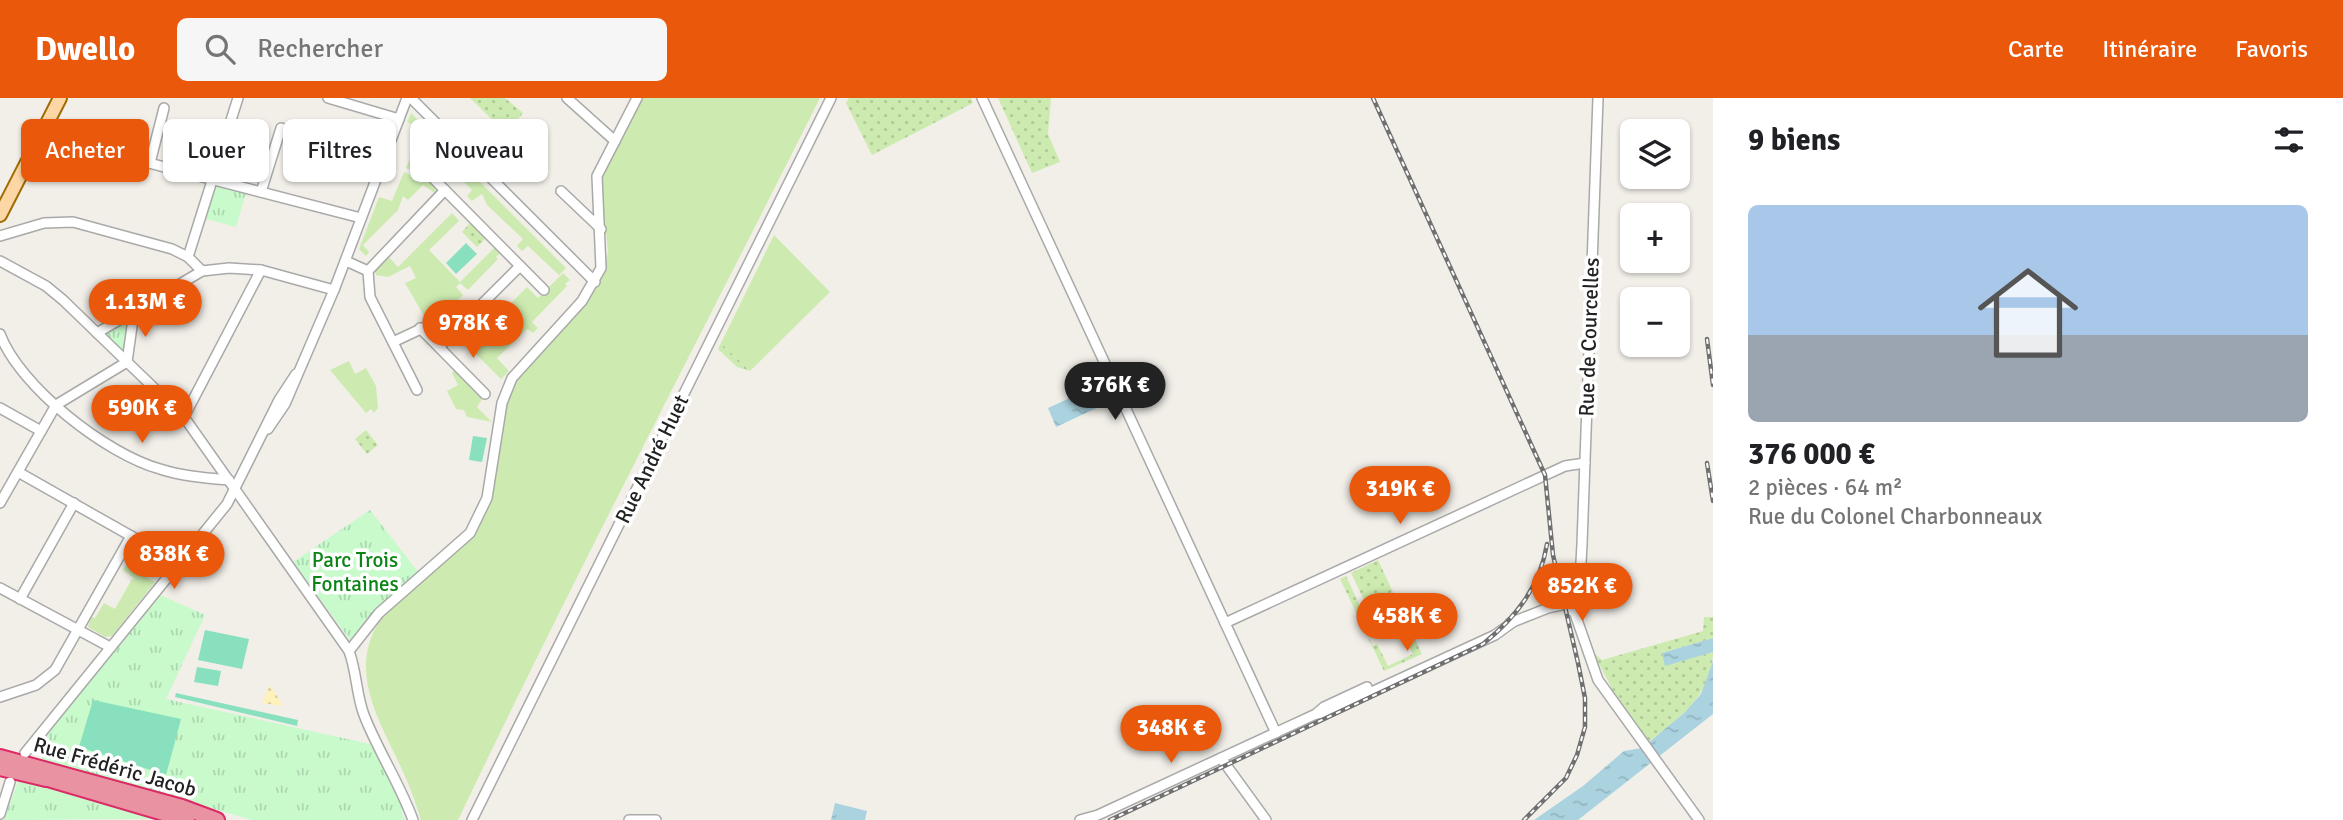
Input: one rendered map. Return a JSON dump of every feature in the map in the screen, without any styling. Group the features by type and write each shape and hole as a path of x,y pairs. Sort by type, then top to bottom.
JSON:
{"highway":[{"name":"Rue Frédéric Jacob","path":"0,755 81,778 184,813"},
{"name":"Rue Frédéric Jacob","path":"0,766 217,820"},
{"path":"184,813 229,820"}],"main road":[{"path":"49,119 60,98"},
{"path":"0,215 21,174"}],"street":[{"path":"232,119 238,98"},
{"path":"328,98 399,120"},
{"path":"396,128 409,98 595,282"},
{"path":"567,98 615,141"},
{"path":"349,651 379,613 471,533 487,498 502,403 512,378 582,301 601,268 597,176 637,98"},
{"name":"Rue André Huet","path":"472,820 831,98"},
{"path":"982,98 1276,733"},
{"name":"Rue de Courcelles","path":"1598,98 1581,576 1572,601 1579,606 1574,611 1598,680 1639,741 1699,820"},
{"path":"163,167 150,163 164,108"},
{"path":"261,192 283,129"},
{"path":"188,257 212,182"},
{"path":"221,182 361,218"},
{"path":"25,753 215,517 228,492 235,489 266,430 285,404 334,290 375,182"},
{"path":"437,182 544,290"},
{"path":"417,390 370,297 368,271 445,190"},
{"path":"561,191 601,229"},
{"path":"0,236 44,223 73,222 172,249 188,257 202,271"},
{"path":"0,261 52,290 184,417 349,651 358,674 363,712 400,784 414,820"},
{"path":"345,261 368,271"},
{"path":"441,344 520,266"},
{"path":"97,333 202,271 229,268 261,270 334,290"},
{"path":"184,417 261,270"},
{"path":"127,362 134,312"},
{"path":"393,342 420,328 441,344 485,394"},
{"path":"0,334 15,363 82,428 144,463 160,469 229,480"},
{"path":"1,499 56,405 127,362"},
{"path":"0,408 41,431"},
{"path":"1225,624 1565,466 1585,463"},
{"path":"18,471 177,562"},
{"path":"20,598 74,503"},
{"path":"0,697 25,690 49,676 60,664 131,536"},
{"path":"0,588 110,647"},
{"path":"1080,820 1096,818 1316,714 1324,707 1513,622 1572,601"},
{"path":"1221,758 1266,820"},
{"path":"0,814 10,782"},
{"path":"629,820 656,820"}],"green space":[{"path":"470,98 505,98 523,113 518,119 492,119"},
{"path":"642,98 820,98 592,548 458,820 421,820 409,785 370,696 366,676 372,636 383,616 474,535 491,488 503,411 517,376 580,308 594,290 605,268 608,251 600,178"},
{"path":"849,98 971,98 973,103 872,155 846,103"},
{"path":"998,98 1051,98 1048,134 1060,162 1032,173"},
{"path":"411,113 417,119 410,119 410,123 407,122"},
{"path":"404,172 410,175 410,182 430,182 435,188 436,194 423,185 408,200 403,196 398,210 363,245 369,252 366,256 359,249 379,197 392,201"},
{"path":"464,182 480,182 566,268 559,275 528,246 522,251 517,246 523,239 487,205 482,194 472,201 467,196 472,190"},
{"path":"215,187 246,193 236,227 206,219"},
{"path":"452,213 459,221 429,250 460,282 496,246 501,252 496,257 498,259 468,290 460,283 456,287 463,295 443,316 454,326 442,333 427,321 405,283 416,278 410,266 388,277 376,275 375,269 387,255 398,267"},
{"path":"470,223 485,239 477,247 462,232"},
{"path":"774,235 830,292 750,371 721,343"},
{"path":"466,243 477,254 456,274 446,263"},
{"path":"563,273 570,280 532,322 538,328 533,333 527,329 497,358 509,371 501,379 462,340 470,332 476,338 527,287 538,298"},
{"path":"129,318 125,357 102,334"},
{"path":"721,343 750,371 737,367 718,349"},
{"path":"349,361 355,374 366,368 376,386 378,408 374,413 371,409 366,413 330,370"},
{"path":"456,367 484,396 477,407 492,422 467,417 464,410 456,409 447,391 458,385 452,373"},
{"path":"366,430 378,445 367,454 355,439"},
{"path":"473,436 487,438 482,462 469,460"},
{"name":"Parc Trois Fontaines","path":"370,510 419,573 377,609 350,640 293,562"},
{"path":"1378,560 1422,654 1384,671 1340,579 1346,576 1367,621 1362,623 1373,646 1377,644 1388,666 1413,654 1394,620 1380,615 1373,619 1351,573"},
{"path":"126,565 155,582 112,636 105,637 88,627 91,617 95,618 104,603 115,609 132,579 135,579 123,570"},
{"path":"158,594 205,615 166,699 370,744 405,809 401,811 405,820 252,820 42,759 38,746"},
{"path":"1704,617 1713,617 1713,638 1662,653 1666,665 1713,652 1707,681 1700,694 1681,716 1646,744 1627,718 1593,652 1602,660 1703,631"},
{"path":"205,630 249,639 242,669 198,660"},
{"path":"197,667 221,671 218,686 194,682"},
{"path":"176,693 298,720 297,726 175,697"},
{"path":"93,700 181,719 166,775 79,747"},
{"path":"19,779 154,819 4,820"}],"sand":[{"path":"270,685 282,704 282,706 262,703"}],"water":[{"path":"1094,387 1103,405 1056,427 1048,408"},
{"path":"1713,638 1713,652 1665,666 1662,653"},
{"path":"1713,661 1713,714 1578,820 1534,820 1583,786 1624,751 1642,748 1684,713 1701,694"},
{"path":"835,803 867,811 865,820 831,820"}],"railway":[{"path":"1373,98 1545,475 1553,555 1585,698 1585,727 1577,755 1566,778 1524,820"},
{"path":"1707,339 1713,385"},
{"path":"1707,463 1713,501"},
{"path":"1110,820 1483,644 1506,623 1525,600 1539,574 1547,544"}]}
